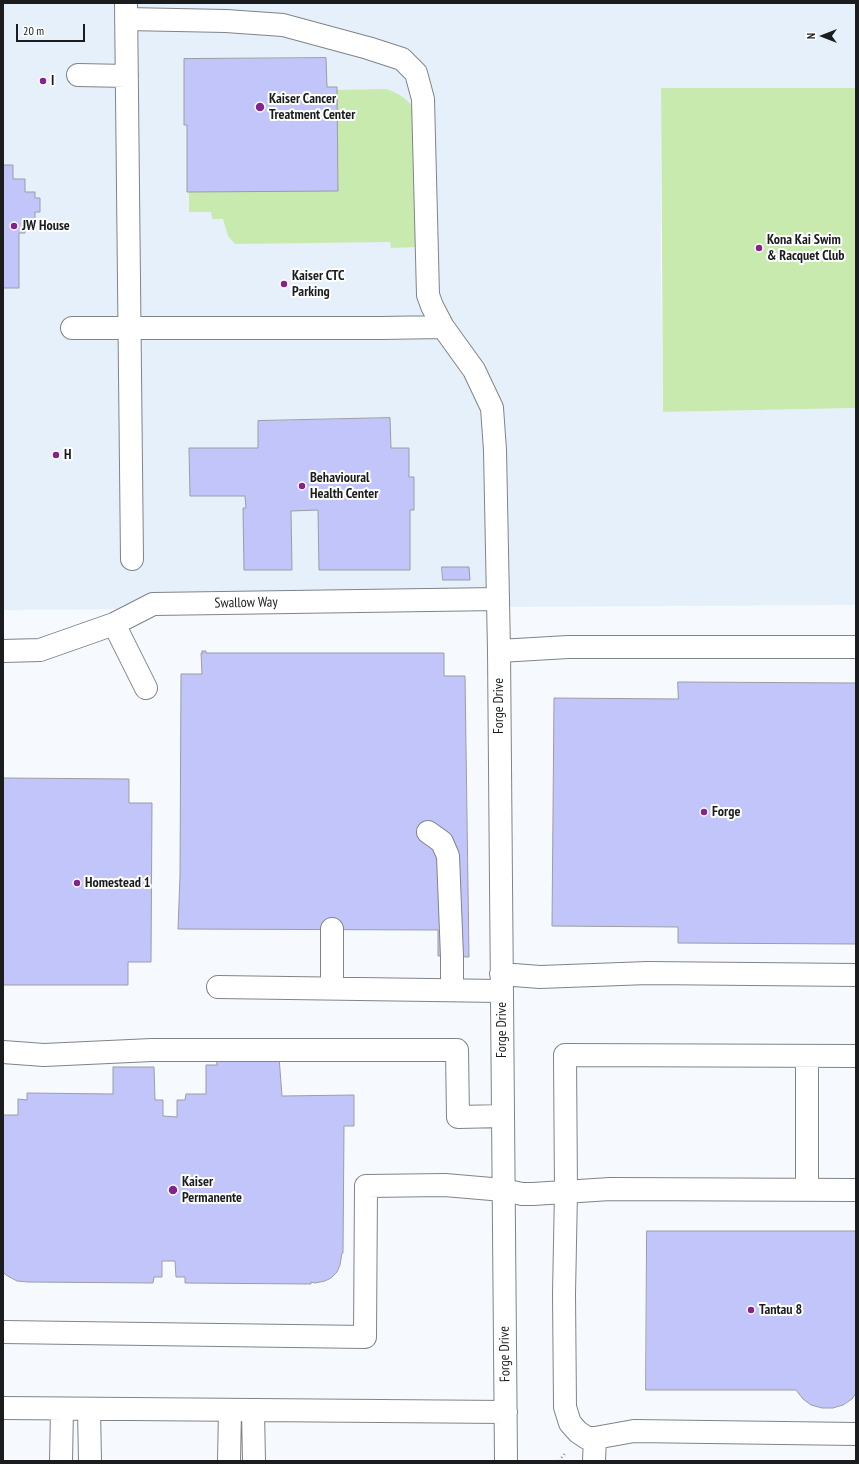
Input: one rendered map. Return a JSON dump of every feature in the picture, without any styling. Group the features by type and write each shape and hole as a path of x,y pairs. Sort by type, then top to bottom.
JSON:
{"street":[{"path":"126,11 132,559"},
{"name":"Forge Drive","path":"126,11 284,25 368,48 402,59 416,73 423,99 428,295 443,327 474,370 492,408 495,450 499,651 506,1461"},
{"path":"78,75 127,76"},
{"path":"72,328 443,327"},
{"name":"Swallow Way","path":"3,651 40,650 114,624 153,604 498,599"},
{"path":"114,624 146,688"},
{"path":"499,651 576,647 856,647"},
{"path":"428,832 442,842 448,856 452,990"},
{"path":"332,929 332,988"},
{"path":"218,987 452,990 540,977 648,973 856,975"},
{"path":"3,1052 44,1055 152,1050 457,1050 458,1117 503,1116"},
{"path":"856,1056 565,1055 566,1192 564,1287 565,1407 570,1423 578,1432 587,1438 634,1431 856,1434"},
{"path":"807,1056 807,1190"},
{"path":"3,1332 365,1337 366,1186 445,1186 503,1190 522,1194 610,1189 856,1190"},
{"path":"3,1408 506,1412"},
{"path":"61,1461 62,1409"},
{"path":"89,1409 90,1461"},
{"path":"229,1461 230,1410"},
{"path":"253,1411 254,1461"},
{"path":"594,1438 594,1461"}],"path":[{"path":"559,1461 566,1452"}],"shaded area":[{"path":"3,3 856,3 856,88 661,88 661,271 663,412 856,408 856,605 3,610"}],"green space":[{"name":"Kona Kai Swim & Racquet Club","path":"661,88 856,88 856,408 663,412"},
{"path":"386,89 402,96 414,109 418,247 391,248 390,242 235,244 228,236 223,219 212,219 211,212 189,212 189,192 337,90"}],"building":[{"name":"Kaiser Cancer Treatment Center","path":"326,58 327,87 337,87 338,191 187,192 187,125 184,125 184,59"},
{"name":"JW House","path":"3,165 13,165 13,179 25,179 25,192 35,192 35,198 40,198 40,212 35,212 35,219 25,219 25,233 19,233 19,288 4,288 3,290"},
{"name":"Behavioural Health Center","path":"390,418 391,448 409,448 409,477 414,477 414,510 410,510 410,570 319,570 318,510 291,511 292,570 244,570 243,508 246,508 245,496 190,496 189,448 258,448 258,421"},
{"path":"442,567 469,567 470,580 443,580"},
{"path":"202,651 206,651 206,653 444,653 444,676 465,676 469,957 438,956 438,930 178,929 180,876 181,674 202,674"},
{"name":"Forge","path":"678,682 856,683 856,944 678,943 678,927 552,926 554,698 678,699"},
{"name":"Homestead 1","path":"3,778 129,779 129,803 152,803 151,962 128,962 128,985 3,985"},
{"name":"Kaiser Permanente","path":"215,1055 279,1057 282,1096 354,1095 354,1126 344,1126 343,1253 337,1272 325,1281 315,1283 311,1282 311,1284 185,1283 185,1277 176,1277 175,1261 162,1261 162,1277 154,1277 153,1283 28,1282 17,1281 6,1275 3,1272 3,1115 18,1115 18,1099 27,1100 27,1093 113,1094 113,1067 154,1067 155,1100 163,1100 163,1116 177,1117 177,1100 185,1100 186,1094 206,1094 206,1065 217,1065"},
{"name":"Tantau 8","path":"647,1231 856,1231 856,1393 852,1399 843,1405 833,1408 822,1408 811,1405 803,1399 796,1390 646,1390"}],"place":[{"name":"I","path":"43,81"},
{"name":"Kaiser Cancer Treatment Center","path":"260,107"},
{"name":"JW House","path":"14,226"},
{"name":"Kona Kai Swim & Racquet Club","path":"759,248"},
{"name":"Kaiser CTC Parking","path":"284,284"},
{"name":"H","path":"56,455"},
{"name":"Behavioural Health Center","path":"302,486"},
{"name":"Forge","path":"704,812"},
{"name":"Homestead 1","path":"77,883"},
{"name":"Kaiser Permanente","path":"173,1190"},
{"name":"Tantau 8","path":"751,1310"}]}
